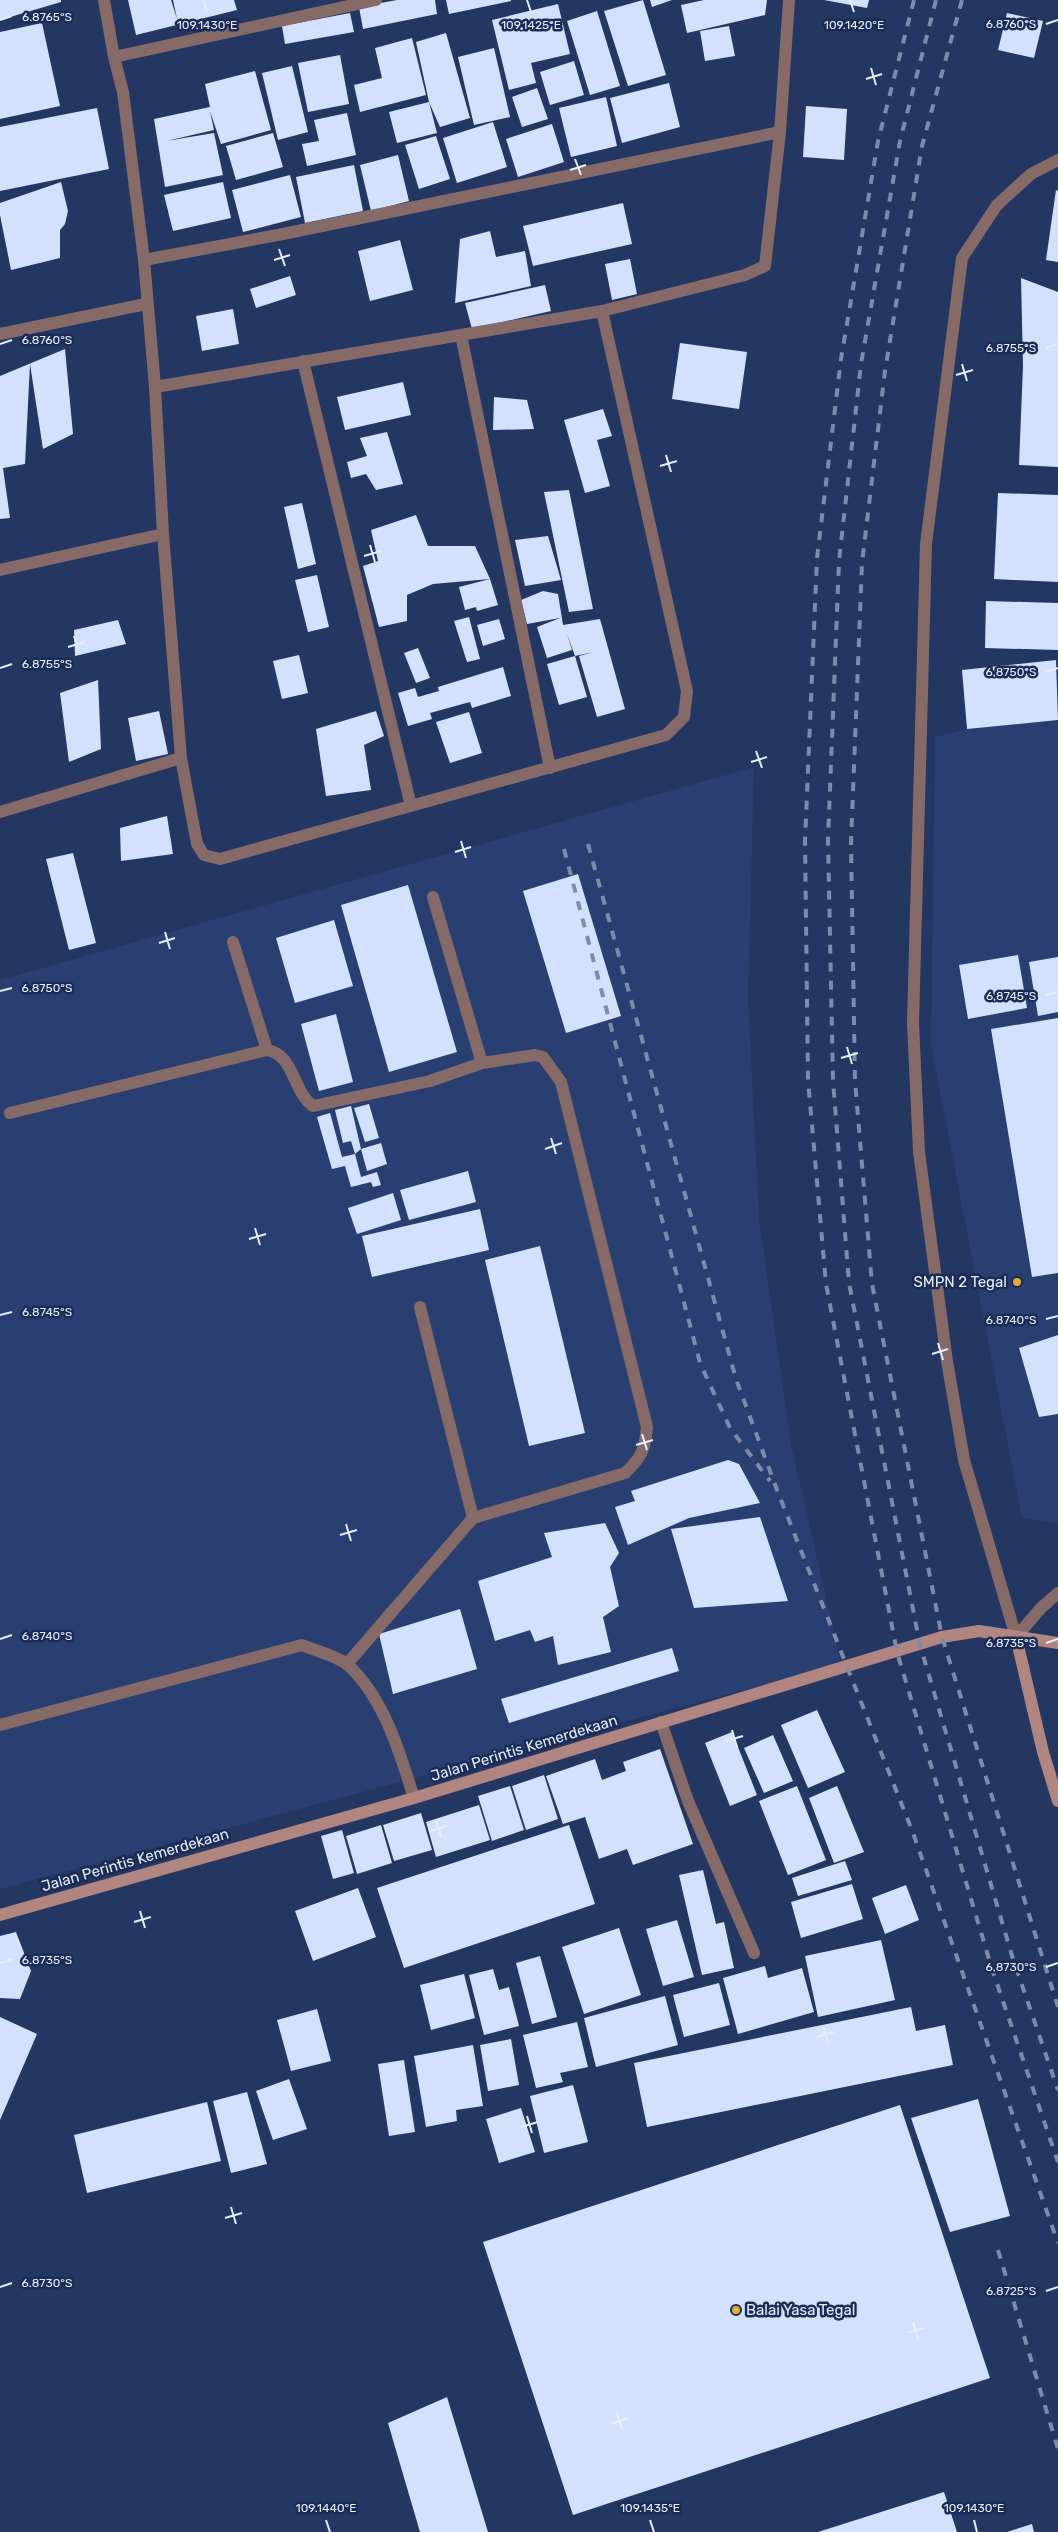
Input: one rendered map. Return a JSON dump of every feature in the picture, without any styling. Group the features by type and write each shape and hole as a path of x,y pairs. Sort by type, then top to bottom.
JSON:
{"street":[{"path":"104,0 114,57 123,92 144,260 146,304 155,387 163,534 181,758 197,844 204,855 220,859 666,735 684,717 687,691 602,311"},
{"path":"114,57 376,0"},
{"path":"155,387 303,360 602,311 745,274 765,266 780,132 789,0"},
{"path":"144,260 283,234 780,132"},
{"path":"1058,160 1031,174 997,205 962,258 926,544 913,1023 919,1152 947,1361 964,1460 1016,1637 1043,1752 1058,1800"},
{"path":"0,334 146,304"},
{"path":"461,335 550,768"},
{"path":"303,360 411,806"},
{"path":"0,570 163,534"},
{"path":"0,812 181,758"},
{"path":"434,897 482,1064"},
{"path":"233,942 267,1050"},
{"path":"10,1113 267,1050 276,1051 289,1065 304,1099 313,1106 430,1081 482,1064 535,1055 543,1057 561,1082 647,1427 646,1443 639,1460 625,1473 473,1518 347,1664"},
{"path":"420,1307 473,1518"},
{"path":"1016,1637 1041,1608 1058,1593"},
{"name":"Jalan Perintis Kemerdekaan","path":"0,1915 414,1798 942,1637 979,1631 1058,1643"},
{"path":"0,1725 302,1645 347,1664 369,1691 395,1738 414,1798"},
{"path":"661,1722 688,1800 754,1953"}],"shaded area":[{"name":"SMPN 2 Tegal","path":"1058,720 1058,1523 1022,1518 931,1045 935,737 967,729"},
{"path":"754,767 748,998 759,1219 791,1444 841,1664 0,1889 0,980"}],"building":[{"path":"0,0 61,0 61,2 0,20"},
{"path":"128,0 171,0 177,19 173,0 234,0 237,10 136,35"},
{"path":"397,0 435,0 437,14 363,29 359,7"},
{"path":"446,0 511,0 511,1 449,14"},
{"path":"643,0 666,75 628,86 604,11"},
{"path":"650,0 672,0 652,7"},
{"path":"704,0 767,0 765,15 687,33 681,5"},
{"path":"824,0 869,0 867,8"},
{"path":"558,4 570,54 531,63 536,83 509,90 492,20"},
{"path":"597,11 620,86 590,95 567,21"},
{"path":"350,13 354,32 285,44 282,26"},
{"path":"1007,13 1043,21 1034,58 998,50"},
{"path":"42,23 60,106 0,119 0,32"},
{"path":"729,26 735,56 705,61 700,31"},
{"path":"446,33 470,118 440,127 429,102 416,42"},
{"path":"412,38 426,95 360,112 354,85 382,78 375,48"},
{"path":"494,48 510,117 474,125 458,57"},
{"path":"340,55 349,104 308,112 298,63"},
{"path":"574,61 584,95 550,105 540,72"},
{"path":"292,66 308,132 278,140 262,73"},
{"path":"255,71 271,130 221,144 210,111 214,130 166,141 214,133 223,175 165,187 154,119 210,107 205,84"},
{"path":"669,83 680,127 622,143 610,98"},
{"path":"537,88 548,119 522,127 512,97"},
{"path":"606,97 617,146 571,157 559,108"},
{"path":"429,102 437,133 397,143 389,112"},
{"path":"806,106 847,109 844,160 803,157"},
{"path":"97,108 109,169 0,191 0,127"},
{"path":"347,113 356,155 307,166 302,144 319,141 314,120"},
{"path":"493,122 507,167 457,183 443,138"},
{"path":"552,124 564,162 518,177 506,139"},
{"path":"273,133 283,167 236,180 226,146"},
{"path":"436,136 450,179 419,189 405,145"},
{"path":"398,155 409,201 371,211 360,165"},
{"path":"354,165 363,211 305,223 296,177"},
{"path":"290,175 301,217 243,232 232,190"},
{"path":"61,182 68,211 65,224 60,230 60,258 11,270 0,215 0,203"},
{"path":"223,182 231,218 173,231 164,195"},
{"path":"1056,190 1058,191 1058,262 1046,260"},
{"path":"623,203 632,244 533,266 523,226"},
{"path":"490,231 496,257 525,251 531,286 455,303 460,239"},
{"path":"400,240 413,290 370,301 358,251"},
{"path":"630,259 637,294 612,300 605,264"},
{"path":"290,276 296,295 256,308 250,289"},
{"path":"1021,278 1058,292 1058,467 1019,465 1023,366"},
{"path":"545,285 551,311 472,329 465,303"},
{"path":"233,309 239,344 202,351 196,316"},
{"path":"680,343 747,352 739,409 672,399"},
{"path":"65,349 73,434 43,449 30,364 25,464 3,468 10,518 0,519 0,376"},
{"path":"403,382 411,415 345,430 337,397"},
{"path":"494,397 527,400 534,429 493,430"},
{"path":"603,409 612,436 597,440 610,486 585,493 564,420"},
{"path":"387,432 403,484 376,490 366,474 351,478 347,462 367,456 360,438"},
{"path":"569,490 593,609 569,612 544,492"},
{"path":"998,493 1058,495 1058,582 994,579"},
{"path":"302,503 316,564 298,569 284,507"},
{"path":"416,515 428,546 475,546 490,579 433,584 407,595 407,621 379,627 363,566 378,561 371,530"},
{"path":"548,536 561,580 525,586 515,540"},
{"path":"317,575 329,627 308,632 295,580"},
{"path":"490,579 498,605 477,611 476,607 465,610 459,587"},
{"path":"543,591 558,594 563,625 600,619 625,709 597,717 579,656 593,652 575,656 567,634 572,650 547,658 537,627 560,618 527,624 521,600"},
{"path":"986,601 1058,603 1058,650 985,648"},
{"path":"469,617 480,659 467,662 454,621"},
{"path":"499,619 505,639 483,646 477,625"},
{"path":"118,620 126,644 75,656 74,630"},
{"path":"418,648 430,678 416,683 404,653"},
{"path":"299,655 308,693 282,699 273,661"},
{"path":"575,656 587,697 559,705 547,664"},
{"path":"1056,660 1058,720 967,729 962,670"},
{"path":"503,667 511,696 472,708 470,702 430,713 432,719 408,726 398,693 415,688 418,697 439,691 438,687"},
{"path":"98,680 101,749 69,762 60,693"},
{"path":"159,711 168,754 136,761 128,718"},
{"path":"376,711 384,736 364,745 371,790 326,796 316,729"},
{"path":"469,712 482,753 450,763 436,722"},
{"path":"167,816 173,854 121,861 120,828"},
{"path":"73,853 96,943 69,950 46,859"},
{"path":"578,874 621,1016 566,1033 523,891"},
{"path":"408,885 457,1052 389,1072 341,905"},
{"path":"334,920 353,986 295,1003 276,938"},
{"path":"1018,955 1027,1008 968,1019 959,965"},
{"path":"1058,957 1058,1012 1038,1016 1029,962"},
{"path":"336,1014 353,1082 319,1091 301,1024"},
{"path":"1058,1018 1058,1273 1032,1277 991,1029"},
{"path":"369,1104 379,1138 365,1142 354,1108"},
{"path":"351,1106 361,1149 355,1154 351,1141 343,1143 335,1110"},
{"path":"330,1113 342,1157 355,1154 361,1177 377,1172 381,1185 373,1187 371,1182 351,1187 345,1166 332,1169 317,1117"},
{"path":"381,1143 387,1164 367,1171 361,1149"},
{"path":"468,1171 476,1202 409,1220 400,1190"},
{"path":"393,1193 401,1220 357,1234 348,1208"},
{"path":"480,1209 489,1250 372,1277 362,1236"},
{"path":"540,1246 585,1433 529,1446 485,1260"},
{"path":"1058,1335 1058,1414 1039,1417 1019,1348"},
{"path":"728,1460 739,1464 760,1503 689,1518 628,1545 615,1507 635,1501 631,1491"},
{"path":"760,1517 788,1601 694,1608 671,1529"},
{"path":"605,1523 619,1553 610,1567 619,1606 603,1617 611,1652 558,1665 553,1636 535,1642 530,1630 495,1641 478,1581 552,1557 544,1533"},
{"path":"460,1609 477,1669 393,1694 379,1634"},
{"path":"672,1648 679,1671 509,1723 501,1699"},
{"path":"817,1710 845,1772 808,1788 781,1725"},
{"path":"732,1732 757,1795 730,1806 705,1743"},
{"path":"773,1735 793,1781 764,1793 744,1748"},
{"path":"660,1749 693,1844 633,1865 627,1849 599,1859 585,1817 563,1824 546,1776 595,1759 602,1780 626,1771 623,1762"},
{"path":"544,1775 558,1819 526,1830 512,1786"},
{"path":"510,1786 524,1830 492,1841 478,1796"},
{"path":"797,1786 826,1860 788,1875 759,1801"},
{"path":"837,1786 864,1852 834,1863 809,1798"},
{"path":"479,1805 490,1840 436,1857 426,1822"},
{"path":"421,1813 432,1850 394,1861 383,1825"},
{"path":"381,1825 392,1863 357,1874 346,1836"},
{"path":"569,1825 595,1904 404,1968 377,1888"},
{"path":"342,1830 354,1873 333,1879 321,1836"},
{"path":"845,1861 852,1880 798,1896 792,1878"},
{"path":"703,1870 716,1924 724,1922 734,1968 702,1975 679,1875"},
{"path":"852,1884 863,1919 801,1938 791,1902"},
{"path":"906,1885 919,1920 885,1934 872,1898"},
{"path":"358,1888 376,1937 313,1961 295,1911"},
{"path":"677,1920 694,1977 663,1986 646,1929"},
{"path":"619,1928 641,1995 584,2014 562,1947"},
{"path":"16,1932 31,1971 20,1999 0,1998 0,1936"},
{"path":"881,1940 895,2000 818,2017 805,1956"},
{"path":"540,1956 557,2017 532,2024 516,1963"},
{"path":"765,1966 768,1978 802,1968 814,2012 738,2034 723,1978"},
{"path":"493,1969 499,1990 509,1987 519,2026 484,2035 469,1975"},
{"path":"464,1974 475,2018 431,2030 420,1985"},
{"path":"719,1983 730,2025 684,2037 673,1995"},
{"path":"665,1996 678,2045 596,2067 584,2018"},
{"path":"911,2007 916,2031 945,2025 953,2065 647,2127 634,2063"},
{"path":"317,2009 331,2061 291,2071 277,2020"},
{"path":"0,2017 37,2034 0,2120"},
{"path":"577,2022 588,2067 560,2073 563,2082 536,2088 523,2035"},
{"path":"511,2039 519,2085 488,2091 480,2045"},
{"path":"473,2045 483,2106 456,2110 457,2121 426,2127 414,2056"},
{"path":"404,2060 415,2132 389,2136 378,2064"},
{"path":"289,2079 307,2129 273,2140 256,2091"},
{"path":"573,2085 588,2142 544,2153 530,2096"},
{"path":"247,2092 267,2164 231,2173 213,2101"},
{"path":"978,2099 1010,2216 950,2232 911,2118"},
{"path":"207,2102 221,2161 87,2193 74,2135"},
{"name":"Balai Yasa Tegal","path":"900,2105 990,2378 573,2515 483,2242"},
{"path":"521,2108 535,2152 499,2163 486,2119"},
{"path":"447,2397 488,2532 420,2532 388,2423"},
{"path":"944,2492 957,2532 818,2532"},
{"path":"1032,2524 1034,2532 1007,2532"}],"railway":[{"path":"914,0 878,141 841,359 817,558 805,841 808,1080 826,1284 897,1652 992,1969 1058,2162"},
{"path":"936,0 900,141 861,364 839,561 828,840 833,1081 849,1283 920,1645 1013,1959 1058,2090"},
{"path":"962,0 922,146 885,371 862,563 851,843 855,1081 872,1284 942,1637 1058,2007"},
{"path":"588,844 736,1379 777,1490 913,1833 1058,2243"},
{"path":"564,849 700,1363 730,1428 770,1481"},
{"path":"998,2250 1058,2449"}],"place":[{"name":"SMPN 2 Tegal","path":"1017,1282"},
{"name":"Balai Yasa Tegal","path":"736,2310"}]}
